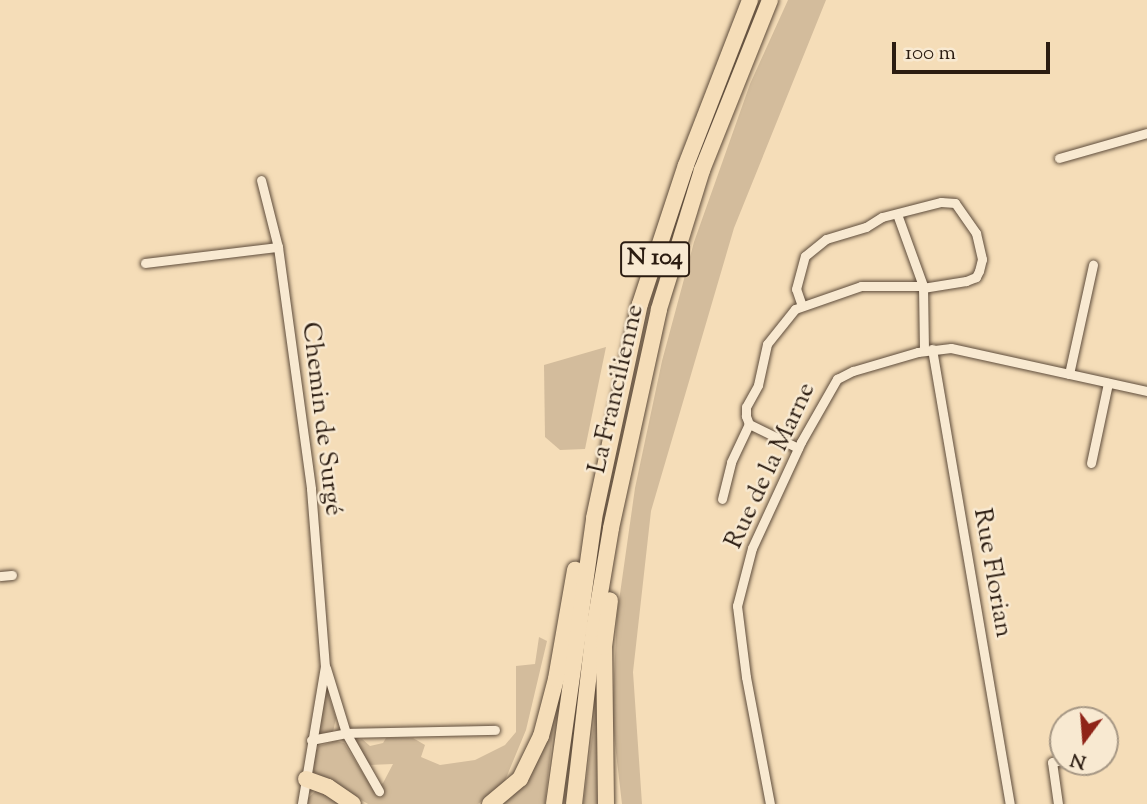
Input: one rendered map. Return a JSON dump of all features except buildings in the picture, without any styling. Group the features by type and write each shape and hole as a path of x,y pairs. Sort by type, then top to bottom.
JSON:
{"highway":[{"name":"La Francilienne","path":"574,804 594,629 611,528 659,309 702,170 770,0"},
{"name":"La Francilienne","path":"554,804 594,518 640,304 686,165 748,3"},
{"path":"490,804 520,779 541,736 556,679 581,543 594,518"},
{"path":"606,804 604,647 613,572 611,528"},
{"path":"306,779 328,787 353,804"}],"street":[{"path":"1059,158 1147,133"},
{"name":"Chemin de Surgé","path":"261,180 278,247 311,489 325,666 346,733 379,791"},
{"path":"722,499 731,462 749,424 746,407 758,385 767,344 795,309 861,286 923,287 976,277 982,259 976,233 961,207 949,201 897,214 825,239 805,256 796,289 802,306"},
{"name":"Rue Florian","path":"897,214 923,287 928,349 1010,804"},
{"path":"145,263 278,247"},
{"path":"1069,374 1093,265"},
{"name":"Rue de la Marne","path":"770,804 746,677 737,606 752,548 798,448 837,379 853,371 928,349 951,348 1147,391"},
{"path":"1091,463 1108,383"},
{"path":"749,424 798,448"},
{"path":"0,576 12,575"},
{"name":"Chemin de Surgé","path":"302,804 325,666"},
{"path":"311,740 346,733 495,730"},
{"path":"1054,776 1058,804"}],"shaded area":[{"path":"788,0 826,0 734,228 651,511 633,672 642,804 622,804 612,718 617,615 635,488 662,361 694,242 750,84"},
{"path":"606,347 585,449 560,450 545,437 544,365"},
{"path":"539,637 547,641 526,730 504,783 478,804 368,804 314,772 314,753 319,746 336,741 344,743 373,789 383,783 393,764 369,765 356,741 362,739 370,746 383,743 386,738 413,738 425,745 421,757 440,765 475,760 505,745 516,732 516,666 535,664"},
{"path":"325,691 336,718 333,732 324,733 318,732"},
{"path":"598,693 602,804 583,804"},
{"path":"555,712 545,804 498,804"},
{"path":"318,789 347,804 308,804 308,798"}]}
